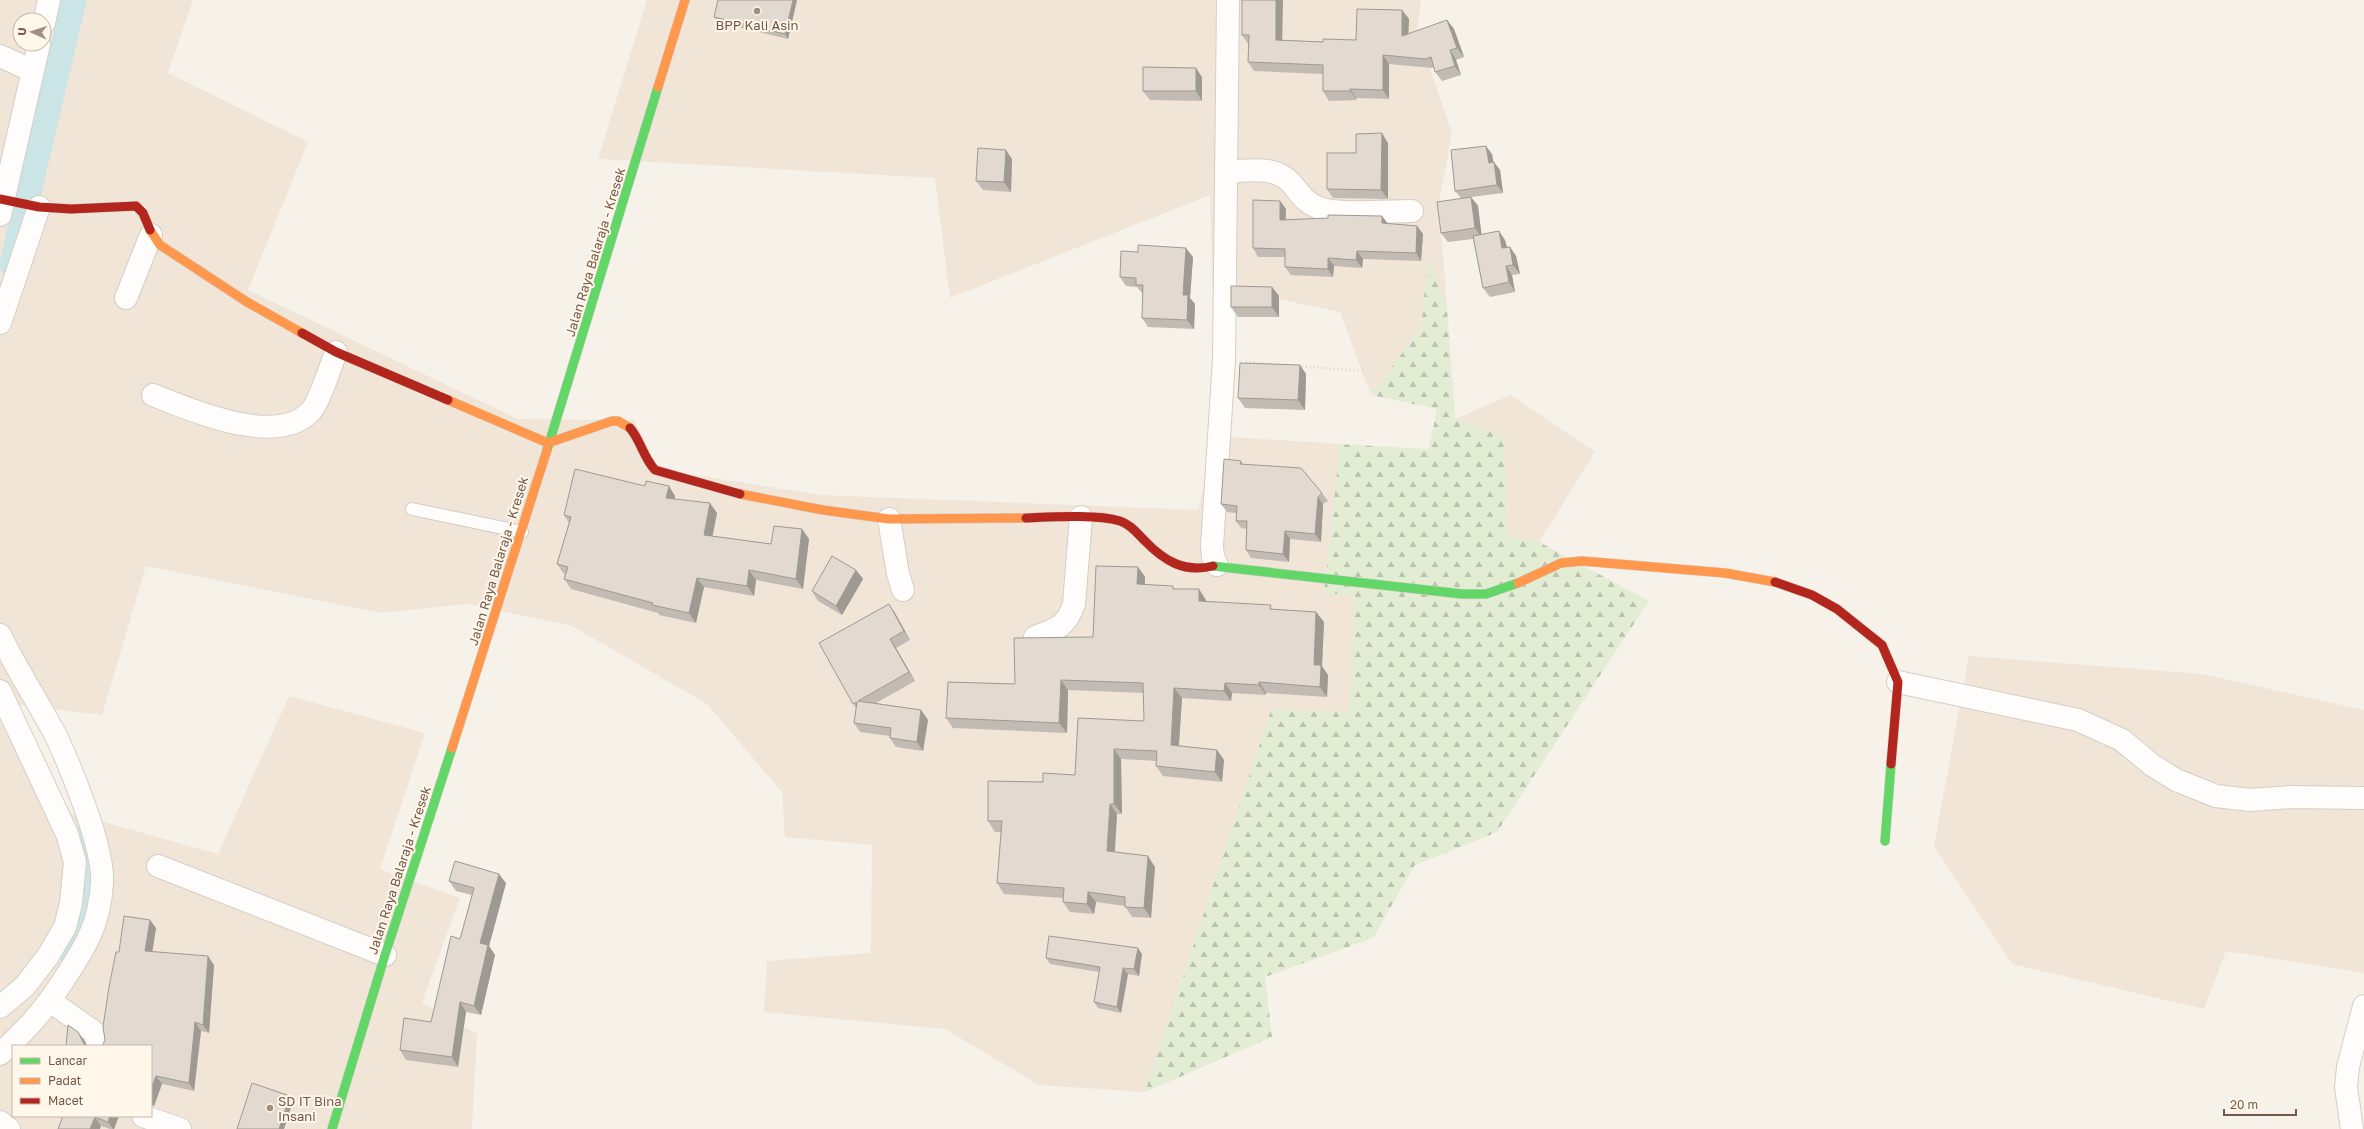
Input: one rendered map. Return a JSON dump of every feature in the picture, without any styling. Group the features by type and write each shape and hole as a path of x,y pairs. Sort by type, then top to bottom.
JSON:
{"street":[{"path":"46,12 49,0"},
{"name":"Jalan Raya Balaraja - Kresek","path":"332,1129 385,955 522,532 685,0"},
{"path":"1217,565 1213,557 1212,546 1224,360 1228,0"},
{"path":"37,52 4,204 71,209 133,205 139,208 144,215 151,235 160,245 246,302 336,352 548,444 612,421 618,421 630,427 636,435 650,466 663,474 724,491 823,510 889,519 1081,517 1121,521 1134,529 1156,553 1165,560 1200,569 1217,565 1269,573 1462,594 1486,594 1509,587 1561,563 1582,561 1725,573 1785,584 1812,595 1837,609 1882,646 1898,682 1885,841"},
{"path":"0,56 33,71"},
{"path":"1226,172 1269,170 1290,181 1301,197 1317,207 1338,211 1412,211"},
{"path":"0,323 35,206"},
{"path":"126,298 151,235"},
{"path":"153,395 205,415 240,424 283,425 297,422 312,411 336,352"},
{"path":"1035,637 1059,628 1069,618 1072,611 1074,604 1081,517"},
{"path":"889,519 898,574 903,590"},
{"path":"0,635 56,736 88,816 103,880 100,902 91,938 50,1001 32,1024 0,1054"},
{"path":"1898,682 2078,720 2122,740 2152,765 2176,780 2216,796 2250,800 2291,797 2364,798"},
{"path":"0,691 61,820 75,862 71,903 65,927 48,956 25,986 0,1007"},
{"path":"158,866 385,955"},
{"path":"50,1001 94,1032 99,1045"},
{"path":"2352,1129 2346,1087 2348,1067 2364,1006"},
{"path":"146,1117 180,1129"},
{"path":"0,1122 9,1129"}],"lane":[{"path":"412,509 522,532"}],"path":[{"path":"1224,360 1286,365"},
{"path":"1294,365 1365,371"}],"shaded area":[{"path":"0,0 193,0 168,73 308,142 248,290 518,419 634,420 659,469 820,495 1198,510 1215,436 1340,444 1324,593 1355,595 1349,712 1271,710 1145,1092 1039,1085 945,1029 764,1012 767,961 871,953 872,845 785,837 782,792 707,704 572,626 467,604 381,613 146,566 102,715 12,704 68,812 218,854 289,696 425,733 380,869 460,898 422,1002 477,1034 472,1129 0,1129"},
{"path":"647,0 1421,0 1417,31 1452,133 1439,202 1447,307 1428,260 1421,328 1371,395 1340,312 1212,285 1210,195 950,298 935,178 598,159"},
{"path":"1511,395 1595,452 1539,542 1508,537 1503,437 1455,419"},
{"path":"1969,656 2203,674 2364,710 2364,973 2226,951 2204,1009 2012,964 1934,846"}],"green space":[{"path":"1428,259 1447,307 1455,418 1503,437 1508,537 1539,542 1649,601 1497,832 1415,865 1373,938 1265,977 1272,1037 1145,1092 1271,710 1349,712 1355,595 1324,593 1340,444 1429,449 1437,409 1371,395 1421,328"}],"building":[{"name":"BPP Kali Asin","path":"718,0 793,0 785,34 714,17"},
{"path":"1242,0 1276,0 1276,40 1323,42 1323,39 1356,40 1357,9 1402,10 1402,36 1447,20 1457,48 1450,50 1455,66 1435,72 1431,57 1425,59 1383,55 1383,90 1350,89 1350,91 1323,91 1323,65 1248,62 1249,35 1242,35"},
{"path":"1143,67 1196,68 1196,91 1143,91"},
{"path":"1382,133 1381,190 1327,189 1327,153 1356,153 1356,134"},
{"path":"1486,146 1489,163 1494,162 1497,185 1455,191 1451,150"},
{"path":"978,148 1006,150 1004,182 976,181"},
{"path":"1471,197 1475,228 1441,233 1437,202"},
{"path":"1253,200 1280,201 1280,220 1328,218 1328,215 1382,216 1382,223 1417,226 1416,253 1357,251 1356,260 1328,258 1328,269 1285,267 1285,249 1253,248"},
{"path":"1499,231 1502,248 1510,247 1513,265 1506,266 1509,282 1483,288 1473,236"},
{"path":"1138,245 1186,248 1183,295 1188,295 1187,320 1142,318 1143,285 1136,285 1136,278 1120,277 1121,251 1138,252"},
{"path":"1231,286 1272,287 1272,307 1231,307"},
{"path":"1240,363 1300,365 1298,400 1238,398"},
{"path":"1224,459 1241,461 1240,464 1301,468 1322,493 1318,497 1315,534 1285,531 1283,554 1246,550 1247,521 1236,521 1237,506 1221,504"},
{"path":"575,469 645,486 646,481 669,486 666,498 710,503 704,535 771,544 774,526 802,529 796,579 749,570 747,586 697,578 689,613 652,605 653,603 564,579 568,567 557,564 571,517 564,515"},
{"path":"832,556 856,570 836,606 812,591"},
{"path":"1096,566 1138,567 1137,584 1173,586 1173,589 1199,589 1199,601 1271,605 1270,609 1316,612 1314,665 1321,665 1320,687 1259,682 1259,685 1225,683 1224,691 1174,688 1171,745 1217,750 1215,772 1156,766 1157,751 1114,749 1114,804 1110,804 1107,851 1148,856 1144,908 1125,907 1125,897 1088,892 1087,904 1063,902 1064,888 997,883 1002,821 988,821 988,781 1043,782 1043,773 1075,775 1078,718 1144,721 1143,683 1061,680 1059,723 946,718 948,682 1015,684 1014,638 1093,637"},
{"path":"889,604 904,631 890,639 909,672 858,701 921,710 917,742 890,738 891,728 854,723 857,702 853,704 819,643"},
{"path":"455,861 499,874 480,943 488,945 474,1006 460,1002 452,1057 400,1050 404,1018 431,1022 451,936 460,939 474,888 449,881"},
{"path":"124,916 150,920 145,951 208,956 203,1025 195,1022 189,1083 156,1076 152,1086 152,1045 102,1045 105,1040 103,1027 109,987 116,952 119,952"},
{"path":"1049,936 1138,948 1134,969 1123,968 1117,1007 1094,1002 1100,967 1046,958"},
{"path":"68,1025 78,1032 84,1045 66,1045"},
{"name":"SD IT Bina Insani","path":"252,1083 290,1096 279,1129 237,1129"},
{"path":"63,1117 95,1117 90,1129 58,1129"},
{"path":"95,1117 110,1117 108,1122"}],"waterway":[{"path":"12,264 74,0"},
{"path":"72,955 82,939 92,832 90,828"}],"traffic: fast":[{"path":"547,450 658,87"},
{"path":"1213,566 1462,594 1486,594 1518,583"},
{"path":"332,1129 385,955 452,748"},
{"path":"1885,841 1891,764"}],"traffic: slow":[{"path":"658,87 685,0"},
{"path":"150,230 160,245 247,302 302,333"},
{"path":"448,400 548,443 612,421 618,421 630,428"},
{"path":"452,748 547,450"},
{"path":"740,494 823,510 889,519 1026,518"},
{"path":"1518,583 1561,563 1582,561 1725,573 1775,582"}],"traffic: jam":[{"path":"0,199 39,207 71,209 136,206 143,213 150,230"},
{"path":"302,333 336,352 448,400"},
{"path":"630,428 655,470 740,494"},
{"path":"1026,518 1099,517 1124,522 1159,554 1175,564 1193,568 1213,566"},
{"path":"1775,582 1812,595 1837,609 1882,645 1898,682 1891,764"}],"place":[{"name":"BPP Kali Asin","path":"757,11"},
{"name":"SD IT Bina Insani","path":"270,1108"}]}
